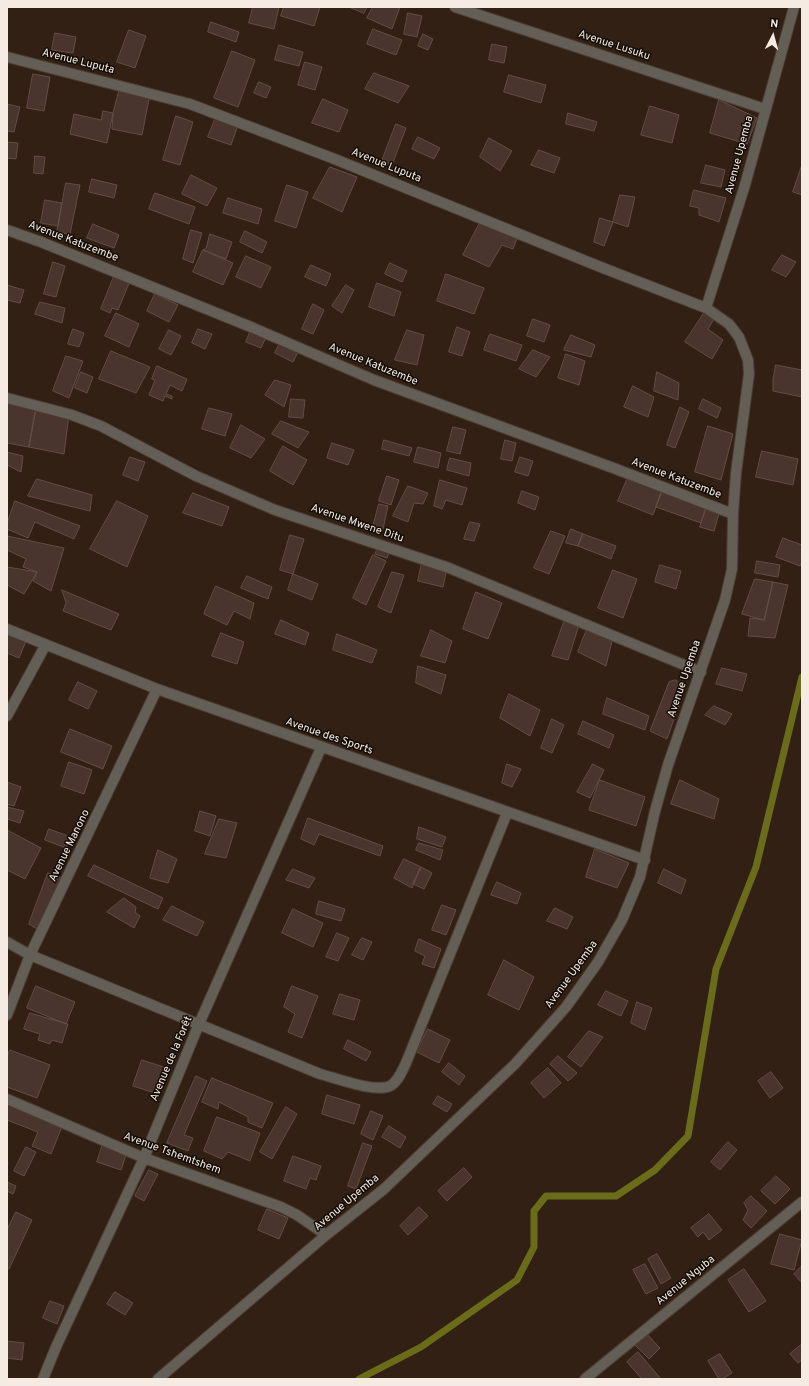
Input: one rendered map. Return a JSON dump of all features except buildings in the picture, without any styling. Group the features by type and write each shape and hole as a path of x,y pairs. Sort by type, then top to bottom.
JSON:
{"street":[{"name":"Avenue Lusuku","path":"455,7 765,109"},
{"name":"Avenue Upemba","path":"706,308 745,185 794,7"},
{"name":"Avenue Luputa","path":"7,57 190,104 332,158 598,266 706,308 729,324 739,336"},
{"name":"Avenue Katuzembe","path":"7,230 251,327 374,380 616,469 733,514"},
{"name":"Avenue Upemba","path":"158,1379 326,1235 384,1188 515,1064 566,1007 598,962 622,920 640,877 655,811 668,765 725,600 732,569 733,514 749,374 748,360 739,336"},
{"name":"Avenue Mwene Ditu","path":"7,398 72,415 101,426 196,476 275,510 449,568 701,672"},
{"name":"Avenue des Sports","path":"7,629 45,646 157,689 321,748 401,774 507,813 645,860"},
{"path":"7,716 45,646"},
{"name":"Avenue Manono","path":"7,1015 30,955 157,689"},
{"name":"Avenue de la Forêt","path":"43,1379 62,1334 144,1158 199,1024 321,748"},
{"path":"7,942 30,955 320,1074 366,1086 380,1088 390,1086 397,1080 406,1063 507,813"},
{"name":"Avenue Tshemtshem","path":"7,1099 144,1158 281,1206 326,1235"},
{"name":"Avenue Nguba","path":"585,1379 800,1207"}],"waterway":[{"path":"359,1379 421,1347 517,1280 534,1247 534,1211 546,1196 616,1196 655,1170 688,1136 716,969 756,867 802,677"}]}
